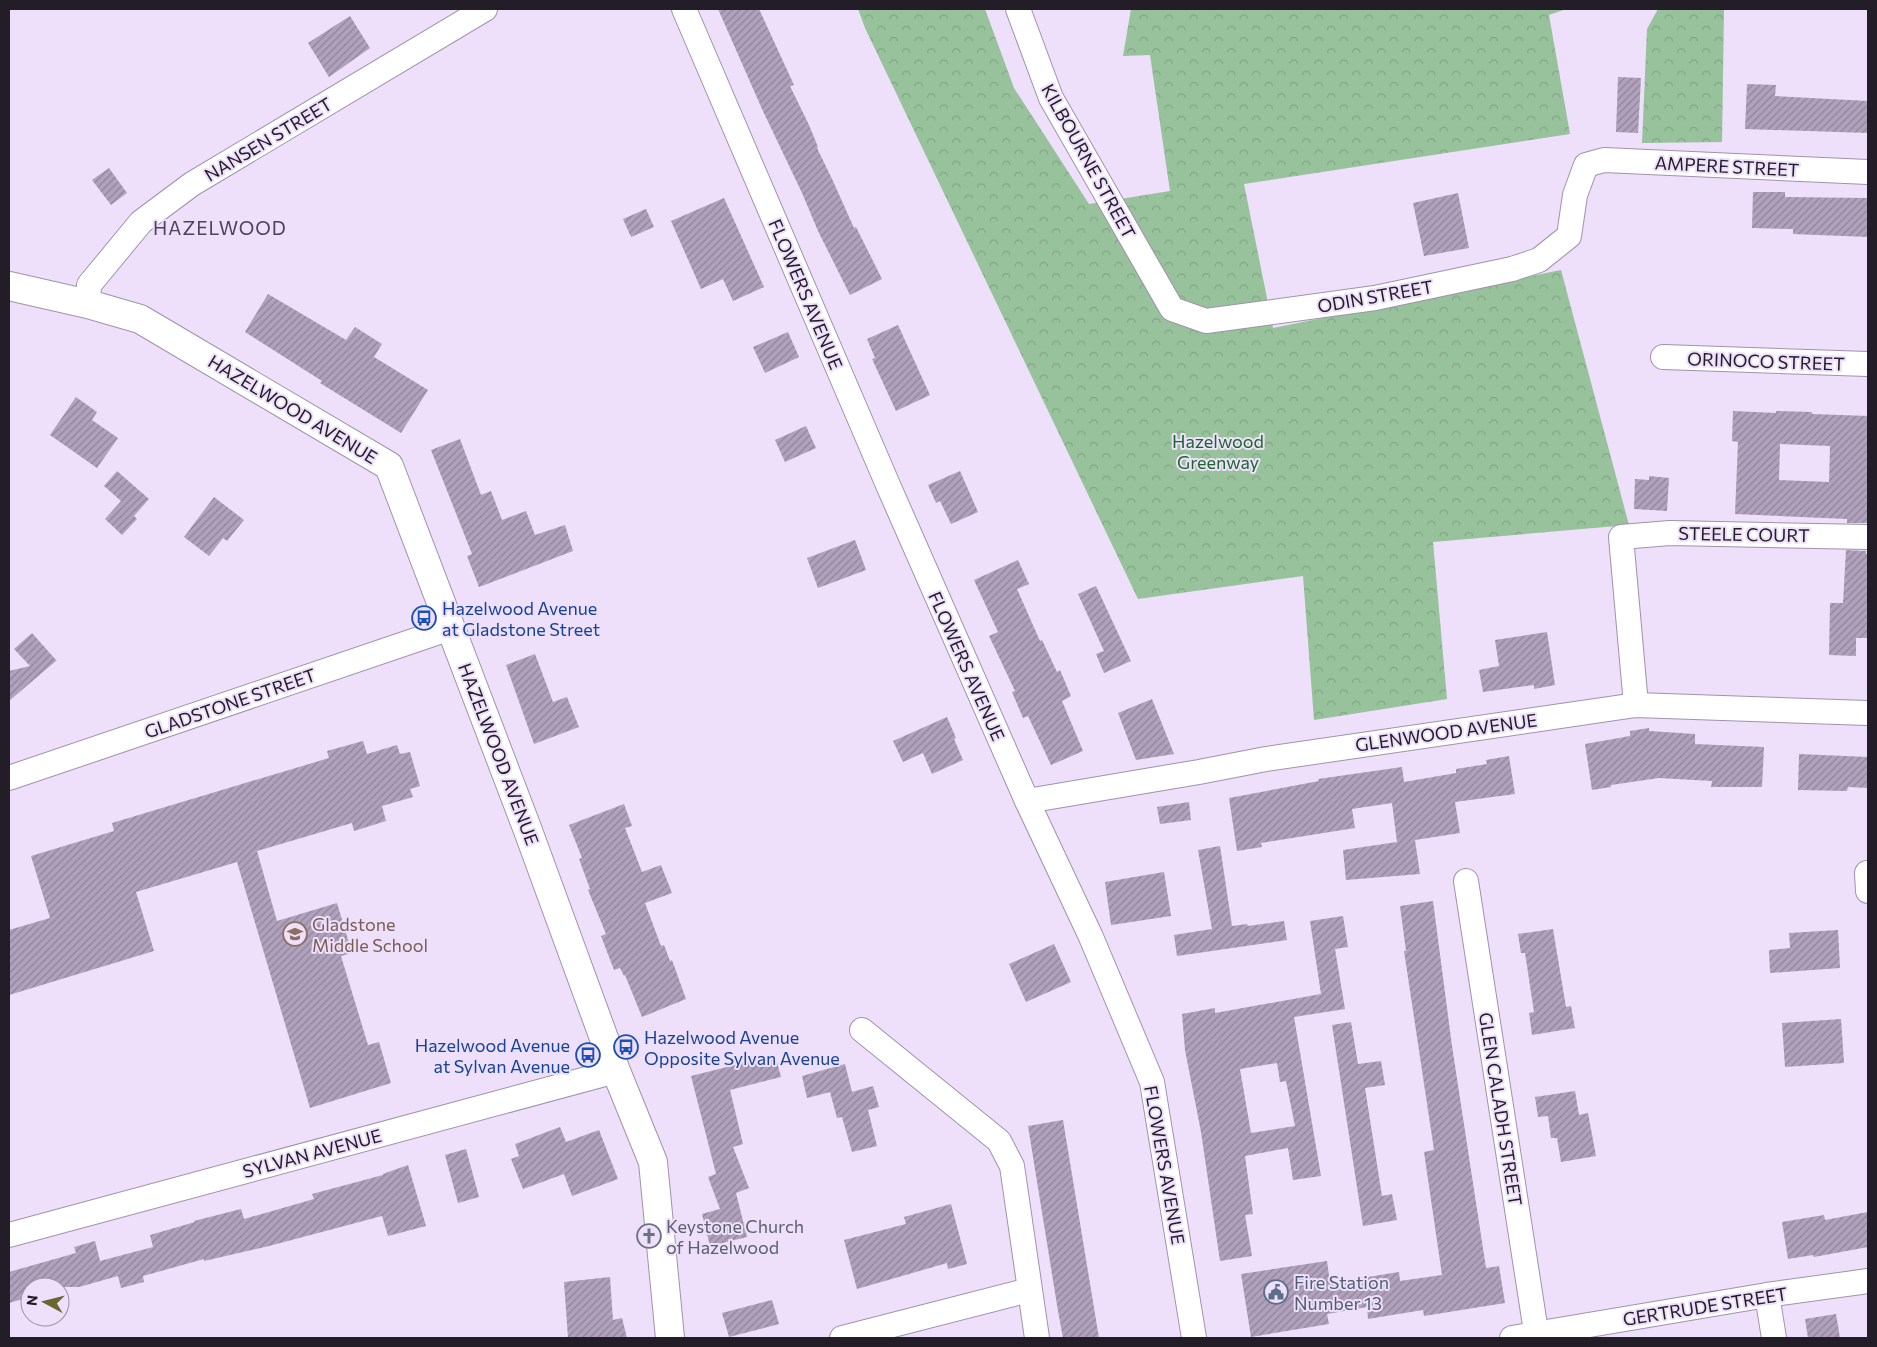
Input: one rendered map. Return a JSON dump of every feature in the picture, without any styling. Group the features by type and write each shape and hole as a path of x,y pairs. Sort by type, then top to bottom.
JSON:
{"main road":[{"name":"HAZELWOOD AVENUE","path":"9,286 88,304 140,319 389,466 452,628 616,1071 653,1162 670,1338"}],"street":[{"name":"NANSEN STREET","path":"88,304 89,285 141,222 192,184 485,9"},
{"name":"FLOWERS AVENUE","path":"684,9 888,485 1027,801 1090,938 1152,1082 1194,1338"},
{"name":"KILBOURNE STREET","path":"1018,9 1051,98 1172,309"},
{"name":"AMPERE STREET","path":"1569,236 1574,195 1586,164 1604,160 1868,172"},
{"name":"ODIN STREET","path":"1172,309 1206,321 1375,298 1512,270 1539,260 1569,236"},
{"name":"ORINOCO STREET","path":"1663,357 1868,364"},
{"name":"STEELE COURT","path":"1636,705 1621,537 1670,533 1868,537"},
{"name":"GLADSTONE STREET","path":"9,778 452,628"},
{"name":"GLENWOOD AVENUE","path":"1027,801 1266,759 1636,705 1868,713"},
{"name":"GLEN CALADH STREET","path":"1466,881 1537,1336"},
{"path":"862,1030 999,1141 1012,1166 1037,1338"},
{"name":"SYLVAN AVENUE","path":"9,1235 616,1071"},
{"name":"GERTRUDE STREET","path":"1512,1338 1537,1336 1767,1295 1868,1281"},
{"path":"842,1338 1029,1290"},
{"path":"1767,1295 1774,1338"}],"green space":[{"name":"Hazelwood Greenway","path":"858,9 985,9 1014,88 1089,204 1170,191 1150,55 1123,56 1131,9 1566,9 1549,15 1570,134 1244,184 1273,328 1561,270 1629,525 1433,542 1447,699 1314,720 1303,576 1138,599 865,28"},
{"path":"1658,9 1724,9 1722,142 1642,143 1647,29"}],"building":[{"path":"718,9 759,9 794,85 790,86 809,125 817,148 854,228 856,227 882,279 850,295 818,231"},
{"path":"350,16 370,48 329,77 308,43"},
{"path":"1618,77 1641,78 1638,133 1616,132"},
{"path":"1747,84 1776,85 1775,96 1868,101 1868,133 1745,129"},
{"path":"109,168 127,193 111,205 92,180"},
{"path":"1753,192 1785,192 1785,197 1868,198 1868,237 1793,234 1793,229 1752,228"},
{"path":"1458,193 1469,248 1424,256 1413,203"},
{"path":"724,198 764,287 733,301 723,279 701,289 671,221"},
{"path":"646,209 654,227 631,237 623,219"},
{"path":"268,294 346,340 355,327 382,344 374,357 428,390 401,433 320,383 322,381 245,332"},
{"path":"898,325 930,395 896,411 872,359 875,358 867,339"},
{"path":"788,332 799,357 765,373 753,347"},
{"path":"76,397 97,412 92,420 118,438 97,468 50,435"},
{"path":"1733,411 1812,412 1812,414 1868,416 1867,523 1847,523 1847,519 1735,514 1738,442 1732,441","holes":["1780,444 1830,446 1829,482 1779,480"]},
{"path":"806,426 816,448 785,462 775,440"},
{"path":"460,439 481,495 491,491 502,520 526,511 535,535 565,525 573,551 479,587 467,556 472,554 431,450"},
{"path":"117,471 149,499 134,516 137,519 122,535 105,519 121,501 104,486"},
{"path":"960,471 978,512 951,524 940,501 936,503 928,485"},
{"path":"1649,476 1669,478 1667,511 1634,509 1635,479 1649,480"},
{"path":"214,497 244,520 227,541 223,538 209,556 184,537"},
{"path":"855,540 866,570 818,588 807,558"},
{"path":"1846,550 1866,551 1866,554 1868,554 1868,638 1856,638 1856,656 1829,655 1830,603 1843,603"},
{"path":"1018,560 1029,584 1017,589 1040,641 1042,640 1057,672 1060,670 1071,696 1062,701 1083,751 1051,765 1028,716 1023,718 1012,692 1015,691 989,636 998,632 974,580"},
{"path":"1096,586 1131,661 1104,673 1096,654 1104,651 1078,594"},
{"path":"1547,632 1555,685 1534,689 1534,685 1483,692 1479,670 1499,666 1495,640"},
{"path":"32,633 57,660 9,701 9,671 30,666 14,649"},
{"path":"535,654 553,702 567,697 579,727 534,744 506,665"},
{"path":"1152,699 1174,754 1136,760 1118,713"},
{"path":"947,717 963,760 932,774 923,753 903,762 893,741"},
{"path":"1649,728 1649,731 1695,734 1695,744 1764,747 1762,787 1711,787 1712,781 1659,778 1611,785 1611,787 1592,790 1585,744 1630,736 1630,731"},
{"path":"363,741 367,754 397,745 400,754 410,752 420,786 410,789 413,797 382,806 386,821 354,831 352,823 257,851 277,921 337,903 352,953 341,956 368,1045 379,1042 391,1083 310,1108 237,862 136,892 154,951 9,995 9,930 50,918 31,856 114,831 112,823 329,758 327,751"},
{"path":"1799,754 1868,757 1868,788 1848,787 1847,791 1798,790"},
{"path":"1509,756 1515,794 1455,802 1460,833 1415,840 1420,874 1346,880 1343,850 1397,842 1392,803 1352,809 1355,828 1261,843 1262,847 1237,851 1229,798 1319,781 1318,779 1402,767 1404,782 1456,773 1456,769 1487,764 1486,760"},
{"path":"1189,802 1191,820 1160,824 1157,807"},
{"path":"624,804 632,826 625,828 642,872 661,865 672,893 645,903 661,946 664,945 670,961 672,960 686,999 642,1017 625,975 620,968 614,970 601,936 606,934 588,890 590,889 579,859 582,858 569,825"},
{"path":"1220,846 1232,926 1247,924 1248,926 1284,921 1287,940 1177,956 1174,935 1212,929 1198,850"},
{"path":"1164,872 1171,916 1111,925 1105,882"},
{"path":"1433,901 1452,1046 1486,1268 1499,1266 1505,1303 1424,1316 1423,1310 1368,1319 1367,1307 1327,1314 1329,1324 1251,1337 1241,1274 1327,1261 1330,1283 1399,1272 1400,1281 1442,1275 1424,1152 1434,1150 1404,951 1406,951 1400,906"},
{"path":"1343,916 1348,947 1335,949 1345,1009 1294,1017 1321,1176 1293,1180 1288,1148 1245,1156 1253,1214 1245,1215 1252,1256 1220,1261 1201,1132 1185,1050 1182,1014 1215,1008 1215,1013 1321,994 1310,921","holes":["1277,1063 1280,1082 1286,1081 1295,1126 1251,1133 1240,1069"]},
{"path":"1553,929 1566,1007 1571,1006 1575,1028 1532,1035 1529,1013 1534,1012 1525,953 1521,953 1518,934"},
{"path":"1838,930 1840,968 1770,973 1769,950 1790,948 1789,933"},
{"path":"1054,944 1071,982 1026,1002 1009,964"},
{"path":"1841,1019 1844,1063 1785,1067 1782,1023"},
{"path":"1351,1022 1358,1064 1381,1061 1385,1085 1365,1088 1382,1196 1392,1194 1397,1220 1363,1226 1332,1025"},
{"path":"775,1055 781,1077 730,1090 743,1144 733,1147 749,1188 736,1193 747,1237 710,1246 702,1214 720,1209 708,1177 716,1174 691,1076"},
{"path":"845,1064 852,1092 873,1086 879,1107 868,1110 877,1146 852,1152 842,1117 837,1118 830,1092 807,1098 802,1076"},
{"path":"1575,1091 1579,1115 1588,1113 1596,1156 1561,1162 1557,1138 1551,1138 1548,1116 1538,1117 1535,1097"},
{"path":"1063,1120 1099,1338 1063,1338 1058,1311 1028,1126"},
{"path":"560,1127 566,1142 599,1130 618,1179 572,1196 564,1174 523,1189 511,1159 519,1156 515,1144"},
{"path":"466,1149 479,1197 458,1203 445,1155"},
{"path":"408,1165 426,1226 388,1236 382,1216 269,1246 204,1261 204,1259 143,1276 144,1282 121,1288 118,1276 79,1287 70,1287 70,1277 20,1277 20,1300 9,1303 9,1272 76,1253 74,1247 95,1241 100,1261 153,1247 150,1235 194,1221 241,1209 244,1219 314,1199 312,1194"},
{"path":"951,1204 967,1264 948,1269 947,1263 857,1289 844,1240 906,1224 904,1217"},
{"path":"1868,1212 1868,1247 1814,1257 1813,1255 1788,1259 1782,1222 1824,1215 1825,1220"},
{"path":"610,1277 613,1320 622,1318 627,1338 568,1338 564,1282"},
{"path":"772,1300 779,1324 729,1337 722,1313"},
{"path":"1836,1314 1840,1338 1808,1338 1805,1319"}],"place":[{"name":"Hazelwood Avenue at Gladstone Street","path":"424,618"},
{"name":"Gladstone Middle School","path":"295,934"},
{"name":"Hazelwood Avenue Opposite Sylvan Avenue","path":"626,1047"},
{"name":"Hazelwood Avenue at Sylvan Avenue","path":"588,1055"},
{"name":"Keystone Church of Hazelwood","path":"649,1236"},
{"name":"Fire Station Number 13","path":"1276,1292"}],"district":[{"name":"HAZELWOOD","path":"220,227"}]}
